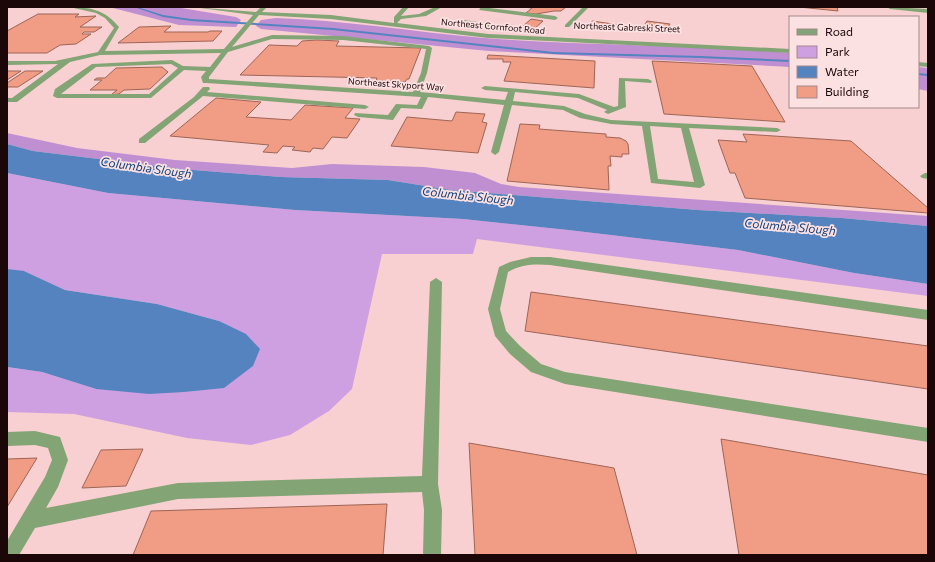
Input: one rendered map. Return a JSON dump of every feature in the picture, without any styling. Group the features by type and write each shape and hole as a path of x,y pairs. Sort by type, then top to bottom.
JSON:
{"street":[{"path":"72,7 90,9 108,15 118,28 100,54"},
{"name":"Northeast Cornfoot Road","path":"196,7 256,14 331,17 465,34 548,40 789,51"},
{"path":"142,141 202,94 209,82 205,77 256,14 264,7"},
{"path":"391,25 398,20 397,18 401,10 406,7"},
{"path":"397,18 421,16 432,13 439,7"},
{"path":"567,26 586,7"},
{"path":"890,7 925,10 928,19"},
{"path":"475,13 482,8 555,18"},
{"name":"Northeast Gabreski Street","path":"469,17 464,22 551,33 681,38"},
{"path":"7,63 55,63 100,54 226,51 272,37 343,38 429,48 424,73 416,94"},
{"path":"7,100 14,100 68,61"},
{"path":"182,68 151,96 57,96 58,91 94,65 172,62 182,68 212,69"},
{"path":"588,98 584,116 615,110 622,107 621,79 647,84"},
{"name":"Northeast Skyport Way","path":"209,82 416,94 564,108 584,116 611,122 777,130"},
{"path":"485,88 579,96 588,98 615,110"},
{"path":"495,152 512,90"},
{"path":"376,92 358,115 390,118 399,106 419,107 426,95"},
{"path":"202,94 365,107"},
{"path":"646,124 654,181 700,185 684,126"},
{"path":"928,315 550,261 531,260 515,263 503,270 494,309 500,334 515,350 536,368 565,378 928,435"},
{"path":"432,555 432,510 430,484 436,282"},
{"path":"7,439 35,438 54,442 60,460 52,481 9,555"},
{"path":"29,520 178,491 430,484"}],"green space":[{"path":"7,173 108,193 295,210 463,219 738,250 854,273 928,284 928,296 477,239 473,254 382,254 352,389 329,411 290,435 251,445 187,438 74,414 7,412 7,367 42,372 96,389 219,321 157,304 65,290 24,271 7,290"}],"shaded area":[{"path":"109,7 175,7 236,17 241,20 236,27 179,25"},
{"path":"276,18 328,21 458,36 522,41 714,48 789,53 789,67 489,51 261,29 256,26 261,20"},
{"path":"919,67 928,68 928,91 919,89"},
{"path":"7,133 77,148 175,160 292,168 332,164 424,167 475,173 501,184 519,187 928,216 928,226 842,218 698,210 451,190 388,180 281,177 181,169 33,151 7,144"}],"water":[{"path":"7,144 33,151 181,169 281,177 388,180 451,190 698,210 842,218 928,226 928,284 854,273 738,250 568,230 463,219 295,210 108,193 7,173"},
{"path":"7,269 24,271 65,290 157,304 219,321 246,334 260,349 253,366 224,388 184,392 149,394 96,389 42,372 7,367"}],"building":[{"path":"524,7 566,7 561,11 536,14 526,13 532,8"},
{"path":"799,7 837,7 838,11"},
{"path":"38,14 79,14 75,17 96,16 80,27 102,27 94,32 84,32 82,34 91,34 76,44 60,45 47,53 7,53 7,31"},
{"path":"531,19 543,21 534,29 522,27"},
{"path":"592,21 620,25 617,29 588,25"},
{"path":"647,21 670,24 668,27 645,24"},
{"path":"171,26 164,32 222,31 213,41 118,43 139,27"},
{"path":"302,41 339,41 336,46 421,48 409,79 405,82 376,81 377,78 240,75 269,45 297,46"},
{"path":"488,55 595,61 594,88 504,81 511,62 503,62 503,59 487,59"},
{"path":"652,61 752,66 785,122 664,114"},
{"path":"162,67 168,72 150,89 124,90 119,94 111,95 117,90 90,90 102,80 94,80 97,78 105,78 116,68"},
{"path":"7,71 21,71 7,80"},
{"path":"25,71 43,71 18,87 7,87 7,83"},
{"path":"216,98 261,102 246,117 291,120 305,105 353,108 345,118 360,119 347,138 332,137 323,149 313,148 310,152 292,150 295,147 283,146 277,153 263,152 269,145 170,136"},
{"path":"456,112 485,114 482,122 487,123 478,153 391,146 407,117 452,121"},
{"path":"520,124 540,125 539,129 606,134 606,137 620,138 626,141 628,144 629,154 622,154 622,157 610,156 611,166 608,166 609,190 507,181"},
{"path":"743,134 851,141 928,208 928,213 745,198 735,173 730,173 718,140 747,142"},
{"path":"531,292 928,346 928,389 525,331"},
{"path":"721,439 928,475 928,555 739,555"},
{"path":"469,443 614,468 637,555 475,555"},
{"path":"143,449 126,486 82,488 101,450"},
{"path":"37,458 7,507 7,459"},
{"path":"387,504 383,555 133,555 151,511"}],"waterway":[{"name":"Columbia Slough","path":"135,7 163,16 191,20 333,29 553,53 789,61"},
{"name":"Columbia Slough","path":"919,74 928,75"}]}
